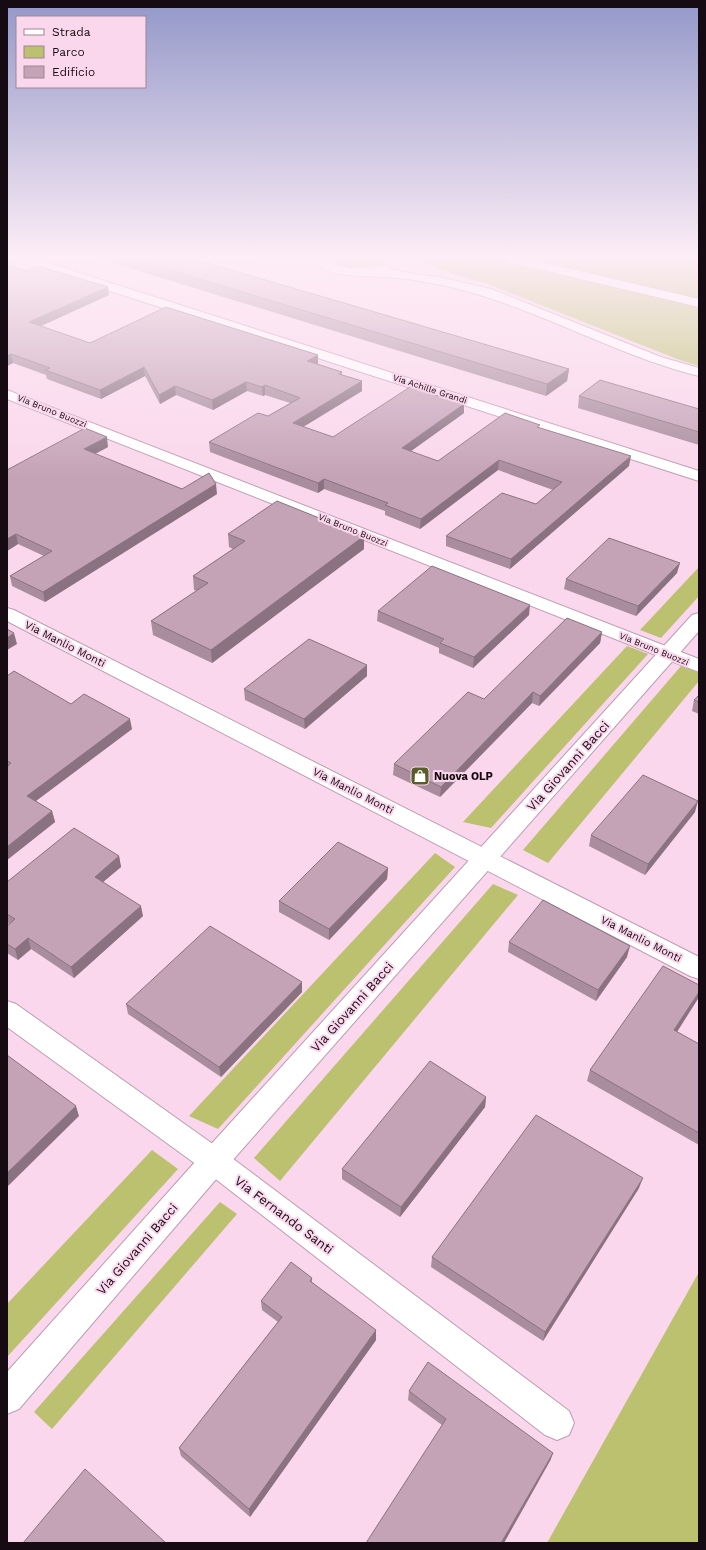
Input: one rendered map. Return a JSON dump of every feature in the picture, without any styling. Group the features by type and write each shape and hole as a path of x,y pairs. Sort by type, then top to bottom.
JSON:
{"street":[{"name":"Via Achille Grandi","path":"249,331 699,476"},
{"path":"584,331 656,360 699,372"},
{"name":"Via Bruno Buozzi","path":"7,394 699,666"},
{"name":"Via Manlio Monti","path":"7,614 699,969"},
{"name":"Via Giovanni Bacci","path":"7,1397 214,1161 699,619"},
{"name":"Via Fernando Santi","path":"7,1012 214,1161 556,1423"}],"green space":[{"path":"607,331 699,331 699,366 677,359"},
{"path":"699,567 699,596 661,638 640,630"},
{"path":"627,646 648,654 491,828 463,822"},
{"path":"681,666 699,673 699,681 548,863 523,850"},
{"path":"435,853 455,867 218,1129 189,1116"},
{"path":"493,884 518,895 280,1181 254,1158"},
{"path":"152,1150 178,1169 7,1357 7,1304"},
{"path":"220,1202 237,1214 52,1429 34,1412"},
{"path":"699,1272 699,1543 547,1543"}],"building":[{"path":"7,331 56,331 90,343 115,331 243,331 318,355 307,361 342,372 339,374 362,381 293,423 333,437 410,387 464,404 402,448 438,461 505,413 540,425 537,427 631,456 511,559 446,536 502,493 536,504 562,482 499,460 421,519 385,505 388,503 324,479 318,483 209,442 258,413 268,416 300,398 265,385 262,387 246,382 212,400 175,386 159,395 144,367 100,390 45,370 50,368 11,354 7,356"},
{"path":"373,331 441,331 569,369 547,384"},
{"path":"600,380 699,409 699,432 579,396"},
{"path":"85,428 107,437 84,449 182,489 209,473 216,484 43,592 10,576 52,551 16,534 7,539 7,470"},
{"path":"277,501 364,536 211,650 151,621 208,583 193,576 245,541 228,534"},
{"path":"609,538 680,563 638,606 566,579"},
{"path":"432,566 530,605 474,657 440,643 444,639 378,611"},
{"path":"567,618 602,632 540,696 533,692 441,787 394,764 468,692 484,699"},
{"path":"7,629 14,633 7,638"},
{"path":"309,639 367,665 304,719 244,689"},
{"path":"14,671 71,704 84,694 130,719 27,796 52,811 7,847 7,767 11,763 7,761 7,676"},
{"path":"699,695 699,702 694,700"},
{"path":"643,775 698,801 648,864 591,835"},
{"path":"74,828 119,856 95,877 141,906 71,967 28,938 15,949 7,944 7,926 15,919 7,914 7,882"},
{"path":"338,842 388,868 329,929 279,901"},
{"path":"543,900 630,946 598,990 509,942"},
{"path":"210,926 302,982 219,1067 126,1004"},
{"path":"663,966 699,985 699,992 674,1030 699,1044 699,1133 590,1070"},
{"path":"7,1055 76,1106 7,1173"},
{"path":"430,1061 486,1097 401,1207 342,1169"},
{"path":"536,1115 643,1178 545,1332 432,1257"},
{"path":"291,1262 312,1278 310,1281 376,1330 249,1509 179,1448 282,1317 261,1301"},
{"path":"428,1362 553,1453 501,1543 366,1543 446,1419 409,1391"},
{"path":"85,1469 166,1543 23,1543"}],"place":[{"name":"Nuova OLP","path":"420,776"}]}
